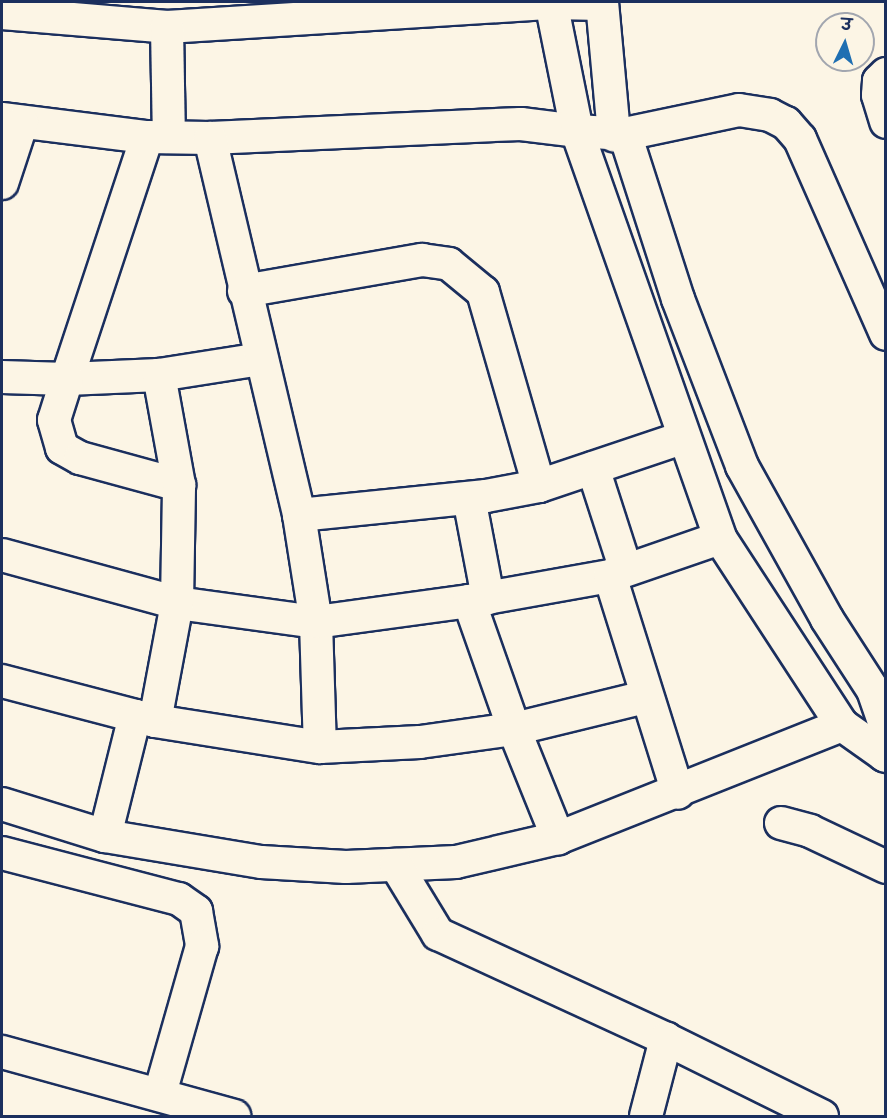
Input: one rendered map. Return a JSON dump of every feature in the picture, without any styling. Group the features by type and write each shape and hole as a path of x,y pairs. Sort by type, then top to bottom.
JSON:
{"street":[{"path":"551,2 577,131 661,307 691,387 742,466 805,624 842,725 885,755"},
{"path":"2,13 167,27 230,13 551,2 602,3 620,135 661,307 691,387 682,438 720,538 805,624 880,706 885,755"},
{"path":"167,27 158,137 67,379 54,420 62,448 80,458 179,485"},
{"path":"885,74 879,81 879,95 885,122"},
{"path":"2,183 12,121 158,137 210,138 521,124 620,135 738,110 770,115 786,123 800,139 874,270 885,334"},
{"path":"210,138 244,291 299,515 316,622 320,747"},
{"path":"244,291 422,260 449,264 483,291 539,486"},
{"path":"2,377 67,379 159,375 261,359"},
{"path":"105,836 145,718 177,603 179,485 159,375"},
{"path":"299,515 469,498 539,486 682,438"},
{"path":"593,468 645,697 678,793"},
{"path":"469,498 479,600 514,729 558,838"},
{"path":"2,555 177,603 316,622 479,600 618,573 720,538"},
{"path":"2,681 145,718 320,747 420,742 514,729 645,697"},
{"path":"2,804 105,836 261,862 396,865 456,862 558,838 678,793 842,725"},
{"path":"781,823 810,831 885,867"},
{"path":"2,853 179,899 196,911 202,946 160,1093"},
{"path":"396,865 438,934 666,1039 822,1116"},
{"path":"646,1116 666,1039"},
{"path":"2,1052 160,1093 191,1111 234,1116"}]}
